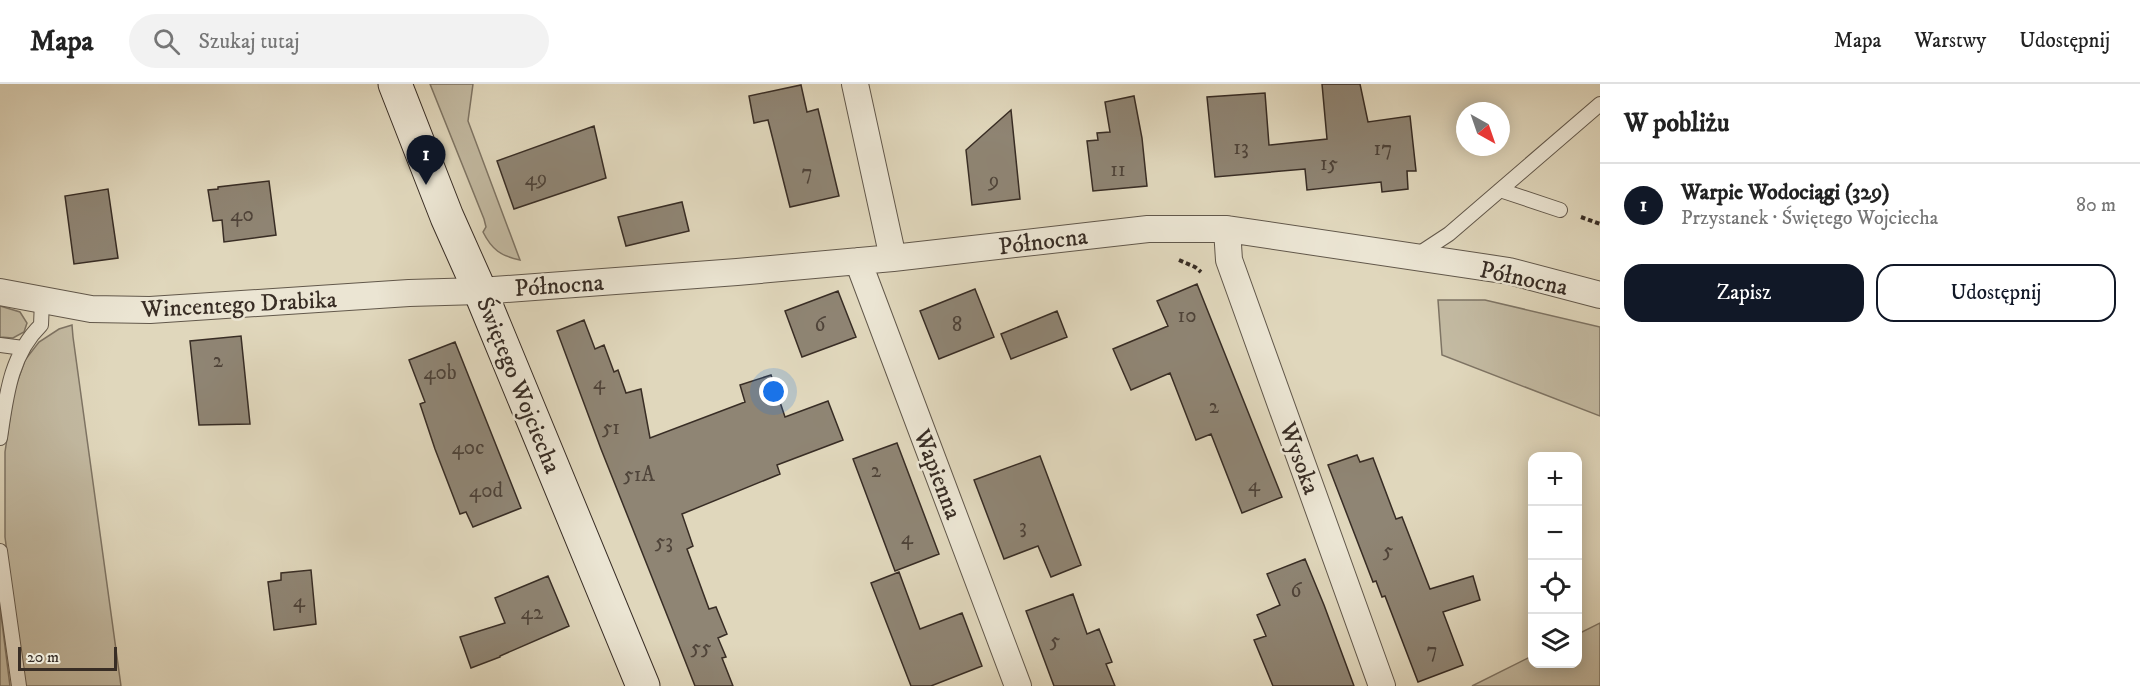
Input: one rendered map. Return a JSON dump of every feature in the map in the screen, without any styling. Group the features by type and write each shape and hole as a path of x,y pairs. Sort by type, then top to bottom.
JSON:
{"street":[{"name":"Świętego Wojciecha","path":"395,84 447,217 480,291 643,686"},
{"path":"855,84 892,258"},
{"name":"Północna","path":"480,291 892,258 1148,229 1227,229 1509,271 1600,295"},
{"name":"Wysoka","path":"1227,229 1229,260 1382,686"},
{"name":"Wapienna","path":"858,261 1018,686"},
{"name":"Wincentego Drabika","path":"0,292 91,309 150,310 409,293 480,291"}],"lane":[{"path":"1412,258 1449,234 1600,104"},
{"path":"1500,190 1560,210"},
{"path":"0,438 7,391 18,355 40,325 42,301"},
{"path":"0,345 23,348"},
{"path":"0,551 19,686"}],"path":[{"path":"1176,259 1195,267 1207,278"}],"shaded area":[{"path":"430,84 473,84 468,121 520,260 498,251 483,232 486,227 484,219"},
{"path":"1438,300 1485,300 1600,327 1600,416 1442,355"},
{"path":"0,306 20,312 27,323 24,332 13,338 0,337"},
{"path":"72,325 121,686 24,686 5,537 5,452 14,391 25,360 39,342 59,329"},
{"path":"0,607 10,686 0,686"},
{"path":"1600,623 1600,686 1472,686 1528,658 1528,668 1582,668 1582,632"}],"building":[{"path":"1322,84 1360,84 1368,122 1410,116 1416,171 1407,171 1408,189 1382,192 1381,182 1307,190 1305,169 1215,177 1207,97 1265,93 1269,145 1327,139"},
{"path":"801,85 807,112 818,109 839,196 790,207 768,120 754,123 749,96"},
{"path":"1134,96 1142,138 1147,186 1093,191 1087,141 1098,140 1097,133 1110,132 1105,102"},
{"path":"1011,110 1020,199 972,205 966,150"},
{"path":"594,126 606,178 514,209 497,161"},
{"path":"269,181 276,235 224,242 222,220 213,221 208,190"},
{"path":"108,189 118,258 74,264 65,196"},
{"path":"682,202 689,231 626,246 618,217"},
{"path":"1197,284 1282,497 1242,513 1211,434 1196,440 1170,373 1131,390 1113,349 1168,326 1157,301"},
{"path":"975,289 994,337 939,359 920,311"},
{"path":"838,291 856,337 802,357 785,311"},
{"path":"1057,311 1067,337 1011,359 1001,334"},
{"path":"584,320 595,349 604,345 614,372 618,370 626,393 641,389 650,438 745,402 740,385 771,375 785,417 828,401 843,440 777,465 780,474 682,514 693,546 687,549 709,609 716,607 727,634 718,638 726,657 722,658 733,686 695,686 557,331"},
{"path":"241,336 250,424 199,425 190,341"},
{"path":"455,342 521,508 473,527 466,512 460,514 435,449 420,404 425,402 409,360"},
{"path":"897,443 939,554 895,571 853,459"},
{"path":"1357,455 1360,462 1373,458 1396,519 1402,517 1430,589 1473,576 1480,600 1443,612 1463,665 1418,682 1385,596 1382,597 1376,581 1373,582 1328,465"},
{"path":"1040,456 1081,565 1051,577 1038,546 1004,559 974,480"},
{"path":"1305,559 1354,686 1273,686 1254,640 1266,636 1257,615 1280,605 1267,574"},
{"path":"311,570 316,624 274,630 268,582 281,580 281,573"},
{"path":"899,572 920,629 962,613 982,666 931,686 911,686 871,583"},
{"path":"548,576 569,626 471,668 460,637 505,623 495,598"},
{"path":"1073,594 1087,634 1099,629 1112,662 1106,664 1115,686 1054,686 1026,611"}],"place":[{"name":"Warpie Wodociągi (329)","path":"426,185"}]}
